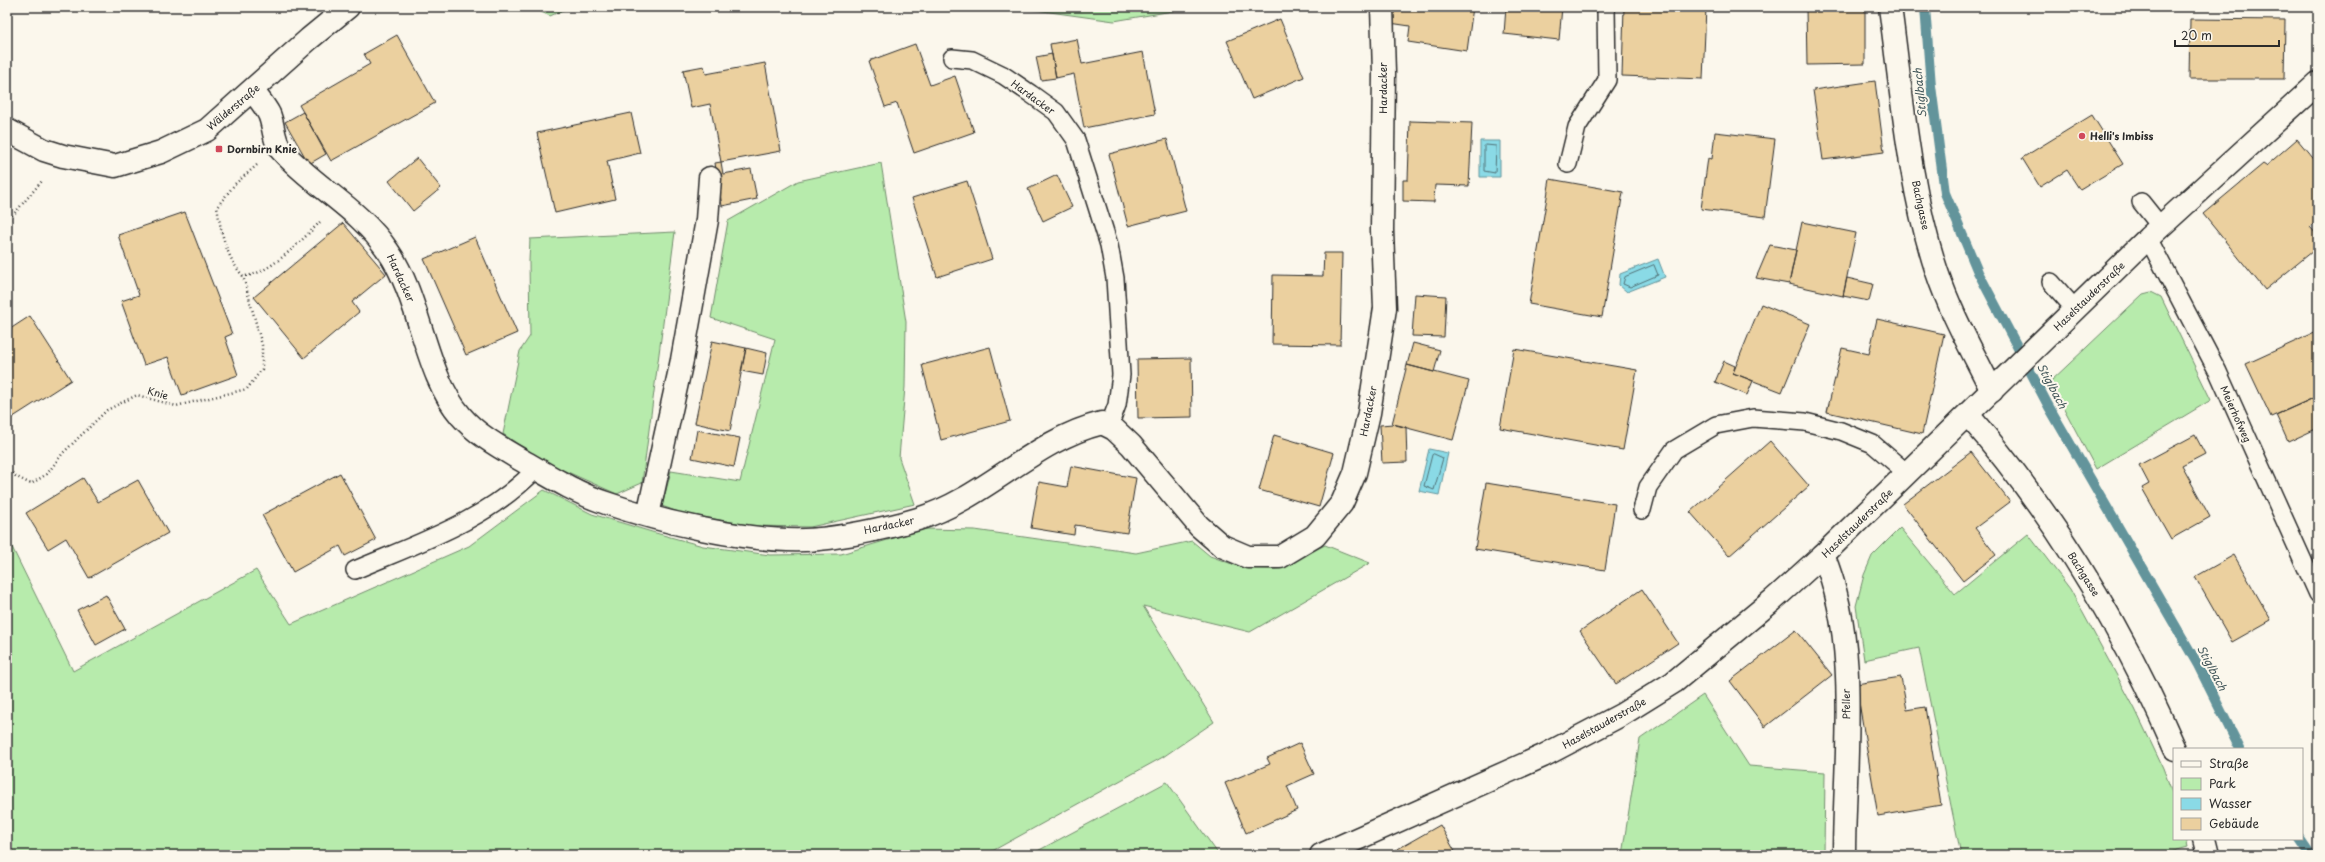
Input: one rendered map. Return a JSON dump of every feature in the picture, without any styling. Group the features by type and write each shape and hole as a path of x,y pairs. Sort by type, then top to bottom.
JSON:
{"street":[{"name":"Wälderstraße","path":"7,130 44,150 63,156 115,166 161,152 207,130 253,91 309,39 348,7"},
{"name":"Hardacker","path":"278,147 308,176 363,220 391,255 407,288 444,392 461,416 494,444 572,489 605,503 648,515 751,537 806,540 866,531 917,519 946,509 974,494 1059,438 1102,423 1109,426 1131,445 1199,526 1222,546 1248,557 1280,557 1315,536 1342,503 1355,473 1369,413 1385,308 1382,230 1384,73 1382,7"},
{"name":"Bachgasse","path":"1890,7 1920,205 1937,272 1956,320 1992,391"},
{"name":"Haselstauderstraße","path":"1320,855 1536,759 1621,715 1674,682 1773,600 1823,555 1908,474 1992,391 2015,366 2154,232 2318,83"},
{"path":"253,91 269,114 278,147"},
{"path":"648,515 682,360 706,220 710,178"},
{"name":"Bachgasse","path":"1968,415 2026,488 2088,578 2154,699 2175,748"},
{"name":"Pfeller","path":"1823,555 1832,577 1844,644 1847,710 1844,855"},
{"path":"2204,840 2208,855"}],"lane":[{"path":"1568,164 1577,127 1607,80 1606,7"},
{"name":"Hardacker","path":"952,58 972,60 1014,83 1056,112 1076,140 1110,245 1115,278 1121,375 1116,405 1109,426"},
{"name":"Meierhofweg","path":"2141,202 2318,594"},
{"path":"2051,282 2074,309"},
{"path":"1642,510 1648,486 1674,450 1716,425 1753,418 1805,422 1841,431 1874,444 1908,474"},
{"path":"355,570 461,524 510,494 536,469"}],"path":[{"name":"Knie","path":"7,467 15,476 31,484 47,474 63,453 107,410 137,395 176,406 248,389 262,368 262,345 243,276 236,268 222,236 218,207 235,184 278,147"},
{"path":"7,222 63,156"},
{"path":"243,276 254,276 287,252 341,201"}],"green space":[{"path":"530,7 570,7 550,16"},
{"path":"1014,7 1196,7 1114,21"},
{"path":"881,163 906,322 905,387 899,458 915,504 810,527 753,526 681,513 662,506 671,471 740,482 775,339 711,318 728,221 798,181"},
{"path":"675,232 642,483 617,494 545,462 503,434 520,351 530,336 530,239"},
{"path":"2151,292 2161,297 2211,400 2096,469 2050,382 2143,294"},
{"path":"544,490 592,514 652,532 703,546 770,555 841,554 924,529 975,530 1136,553 1192,541 1210,556 1243,568 1277,569 1325,545 1370,563 1250,632 1143,606 1214,722 1163,757 985,855 7,855 7,537 73,671 256,570 291,624 469,546"},
{"path":"1900,528 1955,594 2028,534 2070,589 2135,709 2163,768 2173,794 2173,840 2186,840 2188,847 2160,855 1961,855 1919,648 1864,660 1856,606 1864,575 1872,556"},
{"path":"1703,695 1749,766 1825,772 1824,855 1622,855 1640,739"},
{"path":"1167,782 1219,855 1030,855"}],"water":[{"path":"1480,141 1500,141 1500,177 1480,177"},
{"path":"1658,259 1665,277 1627,292 1619,285 1620,274"},
{"path":"1429,449 1448,453 1439,495 1419,491"}],"building":[{"path":"1392,7 1473,7 1467,51 1408,42 1410,26 1390,23"},
{"path":"1506,7 1562,7 1559,40 1504,34"},
{"path":"1624,7 1706,7 1703,79 1622,76"},
{"path":"1806,7 1865,7 1865,64 1807,65"},
{"path":"1280,19 1304,77 1252,99 1227,41"},
{"path":"2190,19 2285,20 2284,79 2189,79"},
{"path":"397,35 435,103 331,161 299,105 370,64 364,54"},
{"path":"1077,39 1082,64 1143,52 1155,114 1084,128 1074,74 1056,78 1050,44"},
{"path":"915,44 930,85 955,76 974,132 914,153 897,103 885,107 869,61"},
{"path":"1052,54 1056,78 1041,80 1036,57"},
{"path":"765,63 781,151 721,162 710,104 691,108 683,70 704,66 706,74"},
{"path":"1875,81 1884,152 1823,160 1813,90"},
{"path":"303,112 326,154 309,164 285,122"},
{"path":"631,113 640,153 607,161 615,199 555,213 537,133"},
{"name":"Helli's Imbiss","path":"2092,115 2123,164 2080,190 2067,170 2040,187 2022,158"},
{"path":"1410,121 1472,123 1469,186 1435,185 1434,202 1403,201 1403,180 1408,180"},
{"path":"1715,132 1775,139 1765,217 1701,209 1708,158 1712,159"},
{"path":"1167,139 1186,211 1128,226 1109,154"},
{"path":"2297,139 2318,164 2318,220 2310,227 2318,236 2318,247 2265,290 2203,214 2263,164 2266,166"},
{"path":"417,158 441,188 413,211 389,181"},
{"path":"721,162 723,174 751,169 757,199 722,206 715,163"},
{"path":"1057,175 1072,207 1043,221 1028,189"},
{"path":"1550,179 1623,192 1602,317 1529,304"},
{"path":"967,181 992,259 937,277 912,198"},
{"path":"185,212 232,334 225,337 238,375 182,395 168,357 144,365 121,301 139,295 118,235"},
{"path":"1802,222 1856,233 1843,296 1789,284"},
{"path":"343,223 386,274 352,302 359,312 304,358 254,297"},
{"path":"475,237 517,333 466,355 424,259"},
{"path":"1770,245 1796,250 1789,284 1756,278"},
{"path":"1324,253 1342,253 1340,345 1272,344 1273,275 1323,276"},
{"path":"1847,278 1873,284 1869,301 1843,296"},
{"path":"1415,294 1446,296 1444,337 1412,336"},
{"path":"1761,304 1810,324 1782,392 1733,373"},
{"path":"30,316 71,380 7,421 7,331"},
{"path":"1877,319 1944,334 1922,434 1827,412 1842,348 1869,354"},
{"path":"2318,331 2318,396 2271,417 2246,364"},
{"path":"712,341 746,348 730,431 695,423"},
{"path":"1413,343 1440,350 1434,372 1407,365"},
{"path":"990,347 1010,421 941,440 922,365"},
{"path":"746,348 767,353 763,375 741,371"},
{"path":"1514,349 1637,370 1623,450 1500,428"},
{"path":"1191,358 1192,417 1138,418 1137,359"},
{"path":"1724,361 1735,366 1733,373 1753,381 1747,395 1715,382"},
{"path":"1407,365 1469,381 1453,440 1392,424"},
{"path":"2318,396 2318,428 2288,442 2276,415"},
{"path":"1393,424 1406,427 1407,462 1382,463 1380,425"},
{"path":"697,430 740,438 734,467 692,458"},
{"path":"1274,435 1334,453 1319,507 1259,490"},
{"path":"2195,435 2205,454 2182,466 2210,517 2171,539 2142,488 2149,484 2139,465"},
{"path":"1770,441 1809,486 1729,556 1690,512"},
{"path":"1971,452 2010,502 1975,528 1996,555 1963,581 1903,504"},
{"path":"1071,466 1136,478 1127,533 1075,525 1074,535 1031,528 1039,482 1067,487"},
{"path":"340,473 376,540 345,556 340,546 293,572 262,515"},
{"path":"83,478 98,502 138,480 168,533 89,578 66,538 48,549 26,513"},
{"path":"1486,483 1615,504 1605,570 1475,549"},
{"path":"2234,555 2271,620 2232,642 2195,577"},
{"path":"1642,589 1678,643 1616,684 1580,631"},
{"path":"106,595 125,629 96,645 77,610"},
{"path":"1796,630 1832,675 1765,727 1730,681"},
{"path":"1901,677 1907,710 1925,707 1941,805 1878,816 1856,684"},
{"path":"1300,743 1314,774 1287,786 1297,810 1246,833 1225,783 1270,764 1267,758"},
{"path":"1440,825 1457,855 1387,855 1403,846"}],"waterway":[{"name":"Stiglbach","path":"1925,7 1931,86 1945,193 1978,272 2049,407 2198,665 2240,748"},
{"name":"Stiglbach","path":"2301,840 2311,855"}],"place":[{"name":"Helli's Imbiss","path":"2082,136"},
{"name":"Dornbirn Knie","path":"219,149"}]}
